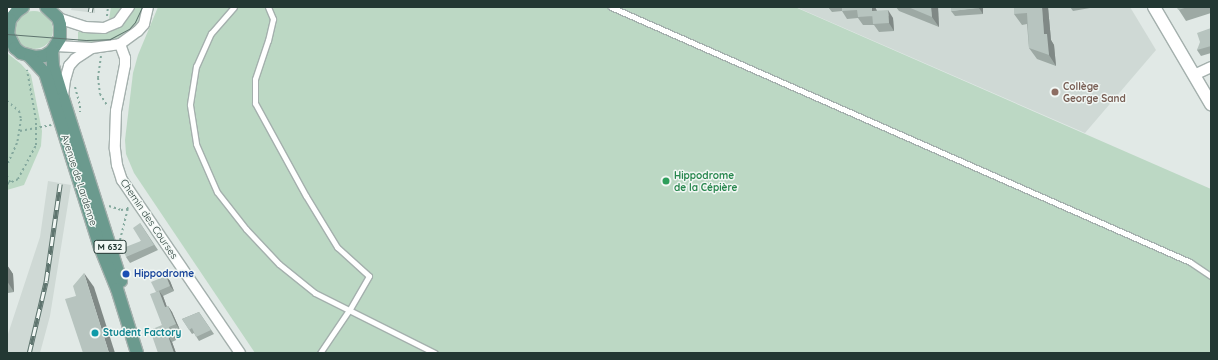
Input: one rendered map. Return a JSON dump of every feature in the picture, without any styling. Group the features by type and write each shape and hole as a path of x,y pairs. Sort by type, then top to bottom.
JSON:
{"main road":[{"path":"46,7 58,18"},
{"path":"1154,7 1211,104"},
{"path":"8,24 17,9"},
{"name":"Avenue de Lardenne","path":"58,18 61,32 54,48 53,66 144,353"},
{"name":"Avenue de Lardenne","path":"8,24 8,34 15,48 21,53 30,57 45,73 100,247 117,289 137,353"},
{"path":"30,57 44,56 54,48"}],"street":[{"path":"58,18 85,27 104,28 118,22 129,7"},
{"path":"54,48 92,48 120,44 138,31 144,24 148,7"},
{"name":"Chemin des Courses","path":"120,44 125,58 125,65 116,111 115,149 117,165 122,180 240,353"},
{"path":"63,98 65,80 69,66 75,59 92,48"},
{"path":"1194,75 1211,67"}],"lane":[{"path":"234,7 211,33 196,66 190,105 196,144 217,192 246,229 279,264 315,293 436,353"},
{"path":"268,7 273,19 268,40 255,79 255,103 306,196 337,247 369,276 349,310 320,353"},
{"path":"611,7 1190,262 1211,276"}],"path":[{"path":"106,19 108,7"},
{"path":"7,184 18,179 36,145 36,129 27,70"},
{"path":"74,83 80,106 79,113"},
{"path":"7,100 19,111 21,119 20,131 11,159 7,165"},
{"path":"20,131 52,125"},
{"path":"7,176 10,183"},
{"path":"107,205 121,210 133,209"},
{"path":"115,242 121,240 128,209"}],"shaded area":[{"path":"72,7 95,7 95,13 71,10"},
{"name":"Collège George Sand","path":"796,7 1130,7 1156,50 1085,133"},
{"path":"48,181 71,185 50,316 40,353 7,353 7,337 40,237"}],"green space":[{"path":"111,7 122,7 114,17 109,19"},
{"path":"134,7 145,7 135,27 119,39 95,43 78,42 78,32 87,32 124,22"},
{"name":"Hippodrome de la Cépière","path":"158,7 795,7 1211,189 1211,353 255,353 134,173 126,154 125,140 133,73 138,55"},
{"path":"30,11 38,11 45,14 50,19 53,30 50,41 45,46 38,49 30,49 23,46 18,41 15,34 15,26 18,19 23,14"},
{"path":"7,53 21,64 31,75 42,131 41,146 24,185 7,190"}],"building":[{"path":"842,7 872,7 872,11 888,10 889,23 873,24 872,16 858,17 857,10 842,11"},
{"path":"908,7 931,7 932,17"},
{"path":"951,7 979,7 979,8 951,11"},
{"path":"1014,7 1042,7 1044,34 1047,34 1049,55 1029,48 1027,13 1014,14"},
{"path":"1177,7 1188,7 1178,10"},
{"path":"1211,28 1211,46 1197,50 1200,42 1197,33"},
{"path":"140,223 154,245 126,257 123,248 141,241 133,228"},
{"path":"84,273 109,353 83,353 65,299 76,296 73,286"},
{"path":"166,276 170,286 156,292 151,282"},
{"path":"159,291 165,307 168,306 176,324 169,327 172,335 168,336 174,353 158,353 150,330 162,325 150,294"},
{"path":"199,312 211,330 196,337 192,328 189,330 182,319"}],"tram line":[{"path":"7,34 86,40 110,39 129,29 135,22 142,7"}],"railway":[{"path":"90,12 91,7"},
{"path":"29,353 46,281 60,184"}],"place":[{"name":"Collège George Sand","path":"1055,92"},
{"name":"Hippodrome de la Cépière","path":"666,181"},
{"name":"Hippodrome","path":"126,274"},
{"name":"Student Factory","path":"95,333"}]}
